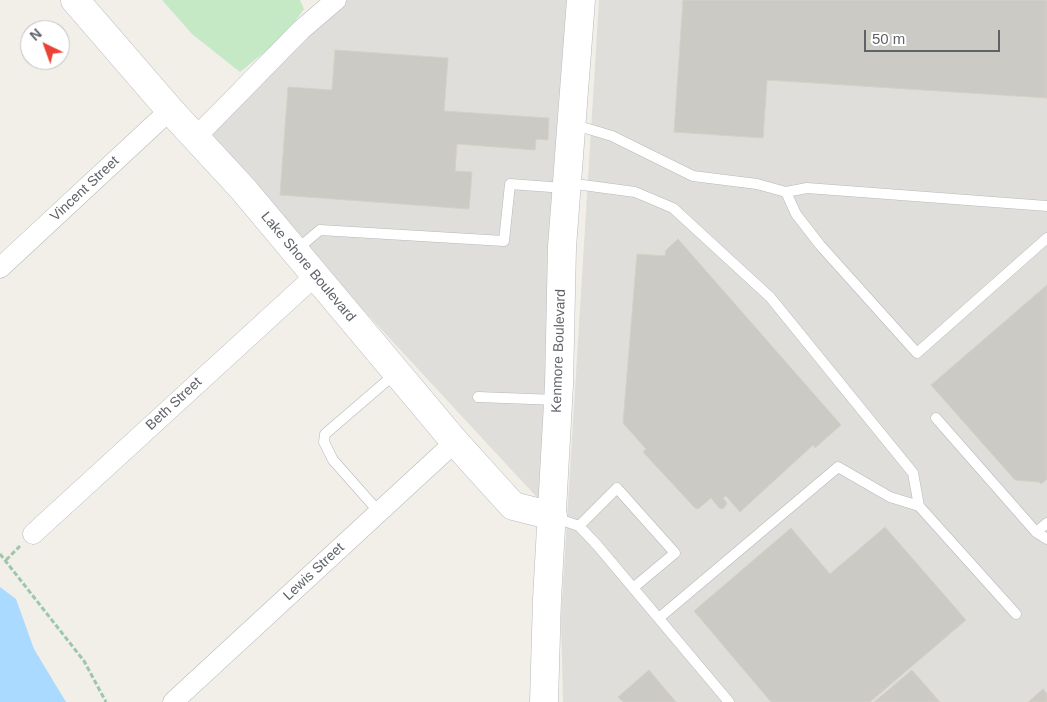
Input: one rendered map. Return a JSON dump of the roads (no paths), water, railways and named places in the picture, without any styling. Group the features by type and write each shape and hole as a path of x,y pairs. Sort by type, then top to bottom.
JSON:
{"main road":[{"name":"Lake Shore Boulevard","path":"75,0 295,250 455,442 513,506 552,516"},
{"name":"Kenmore Boulevard","path":"544,702 558,400 562,247 580,0"}],"street":[{"path":"195,138 301,30 336,0"},
{"name":"Vincent Street","path":"0,268 170,110"},
{"name":"Beth Street","path":"33,534 316,275"},
{"name":"Lewis Street","path":"173,702 455,442"}],"lane":[{"path":"571,123 612,136 693,176 757,184 786,192 808,188 1047,206"},
{"path":"295,250 320,230 504,241 510,184 567,185 635,192 672,208 770,297 913,473 919,506"},
{"path":"786,192 796,214 820,245 917,353 1047,238"},
{"path":"379,512 333,460 324,442 326,434 396,372"},
{"path":"478,397 558,400"},
{"path":"936,418 1036,532 1047,538"},
{"path":"659,618 838,467 890,497 919,506 1016,614"},
{"path":"578,526 617,488 675,553 633,588"},
{"path":"552,516 578,526 659,618 729,702"},
{"path":"1036,532 1047,523"}],"water":[{"path":"0,587 16,599 34,649 66,702 0,702"}]}
